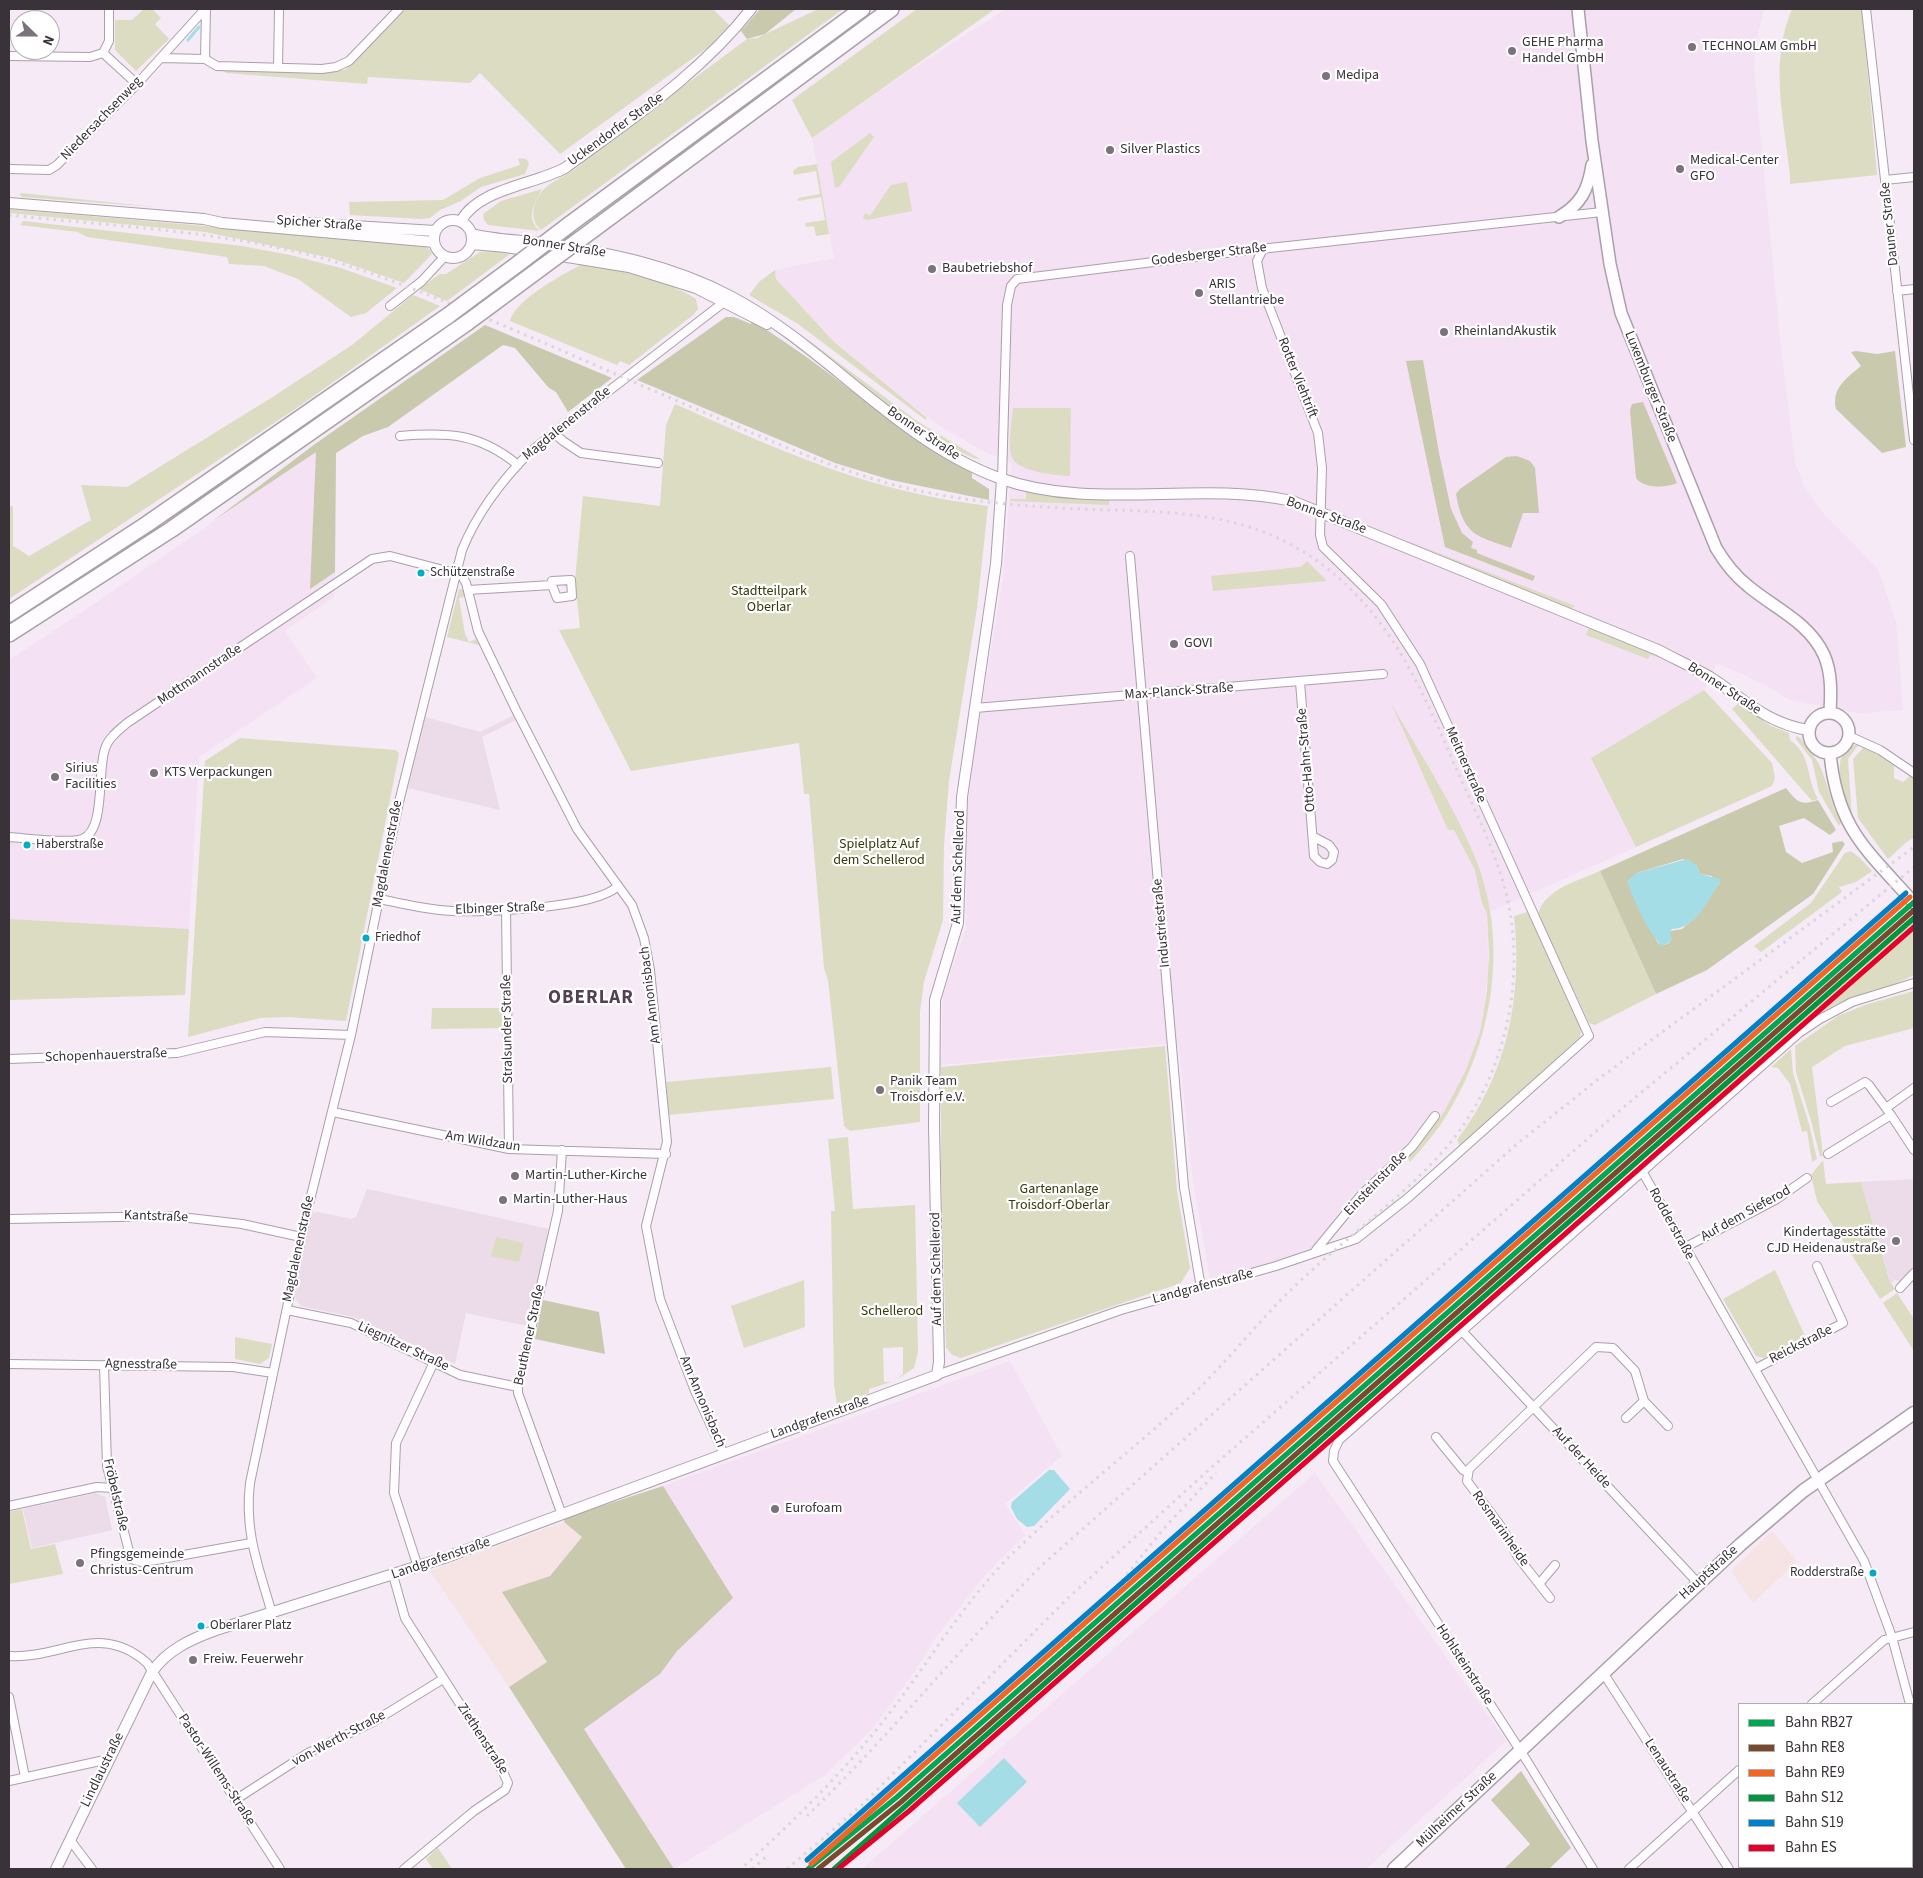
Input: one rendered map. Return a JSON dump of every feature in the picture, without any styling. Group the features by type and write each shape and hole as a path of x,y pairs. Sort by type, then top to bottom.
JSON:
{"highway":[{"path":"9,614 147,524 450,315 570,224 862,9"},
{"path":"9,634 172,529 468,322 891,9"}],"main road":[{"name":"Luxemburger Straße","path":"1578,9 1592,141 1602,212 1621,313 1637,357 1716,548 1730,570 1748,587 1793,617 1816,642 1828,667 1830,712"},
{"path":"1559,217 1571,210 1584,196 1590,176 1592,141"},
{"path":"1830,712 1843,718 1849,729 1849,736 1842,748 1830,753 1813,746 1808,730 1818,715 1830,712"},
{"path":"1830,753 1837,800 1850,828 1914,903"},
{"name":"Hauptstraße","path":"1520,1751 1604,1674 1698,1583 1818,1480 1914,1413"},
{"name":"Mülheimer Straße","path":"1394,1869 1520,1751"}],"street":[{"path":"9,56 90,57 103,53 109,41 109,9"},
{"name":"Niedersachsenweg","path":"9,169 49,170 57,165 137,84 206,9"},
{"name":"Niedersachsenweg","path":"205,59 206,9"},
{"path":"278,9 278,67"},
{"path":"161,58 205,59 217,66 322,69 336,67 349,61 399,9"},
{"name":"Uckendorfer Straße","path":"461,221 480,200 497,192 548,177 565,168 681,82 722,43 751,9"},
{"name":"Dauner Straße","path":"1866,9 1914,440"},
{"path":"103,53 137,84"},
{"path":"1885,180 1914,177"},
{"name":"Spicher Straße","path":"9,202 204,219 222,224 434,242"},
{"name":"Godesberger Straße","path":"1002,479 1007,305 1014,282 1024,277 1602,212"},
{"name":"Spicher Straße","path":"204,219 223,217 435,231"},
{"path":"448,220 461,221 468,226 472,239 467,252 459,257 445,256 438,250 434,242 435,231 440,224 448,220"},
{"name":"Bonner Straße","path":"472,239 506,247 629,267 729,299 782,326 811,352 938,447 1002,479 1070,493 1258,495 1292,501 1651,647 1704,673 1762,715 1793,727 1808,730"},
{"name":"Rotter Viehtrift","path":"1263,249 1257,261 1262,288 1318,433 1322,457 1322,512"},
{"path":"390,306 422,281 445,256"},
{"path":"1897,291 1914,289"},
{"name":"Magdalenenstraße","path":"272,1614 251,1543 246,1509 250,1483 302,1237 351,1035 411,749 456,570 469,533 518,465 554,433 729,299"},
{"path":"400,436 447,433 474,438 495,447 518,465"},
{"path":"554,433 581,453 658,463"},
{"name":"Auf dem Schellerod","path":"937,1375 939,1362 934,1127 934,1022 940,979 958,923 962,797 996,564 1002,479"},
{"name":"Meitnerstraße","path":"1322,512 1320,539 1323,548 1381,604 1420,664 1554,964 1589,1036"},
{"name":"Mottmannstraße","path":"9,837 75,841 87,837 96,822 105,747 116,733 127,723 372,560 390,556 456,570"},
{"name":"Industriestraße","path":"1130,556 1184,1187 1201,1288"},
{"name":"Am Annonisbach","path":"456,570 468,590 478,631 577,829 618,886 639,921 648,956 666,1130 666,1154 646,1226 660,1298 694,1392 724,1454"},
{"path":"468,590 552,585"},
{"name":"Max-Planck-Straße","path":"975,708 1383,674"},
{"name":"Otto-Hahn-Straße","path":"1300,682 1314,837"},
{"path":"1849,736 1880,750 1914,773"},
{"name":"Elbinger Straße","path":"380,899 441,910 506,909 574,904 607,894 618,886"},
{"name":"Stralsunder Straße","path":"506,909 509,1149"},
{"path":"1464,1332 1642,1171 1789,1042 1820,1019 1852,1002 1914,983"},
{"name":"Schopenhauerstraße","path":"9,1059 169,1053 266,1032 351,1035"},
{"name":"Landgrafenstraße","path":"152,1672 167,1654 200,1636 418,1567 937,1375 1121,1310 1164,1296 1201,1288 1276,1266 1356,1238 1409,1197 1589,1036"},
{"path":"1832,1102 1865,1082 1892,1115 1914,1150"},
{"path":"1886,1108 1914,1088"},
{"name":"Am Wildzaun","path":"333,1112 509,1149 666,1154"},
{"path":"1828,1154 1892,1115"},
{"name":"Einsteinstraße","path":"1315,1252 1362,1194 1412,1147 1436,1116"},
{"name":"Beuthener Straße","path":"562,1150 558,1211 518,1387 518,1393 562,1515"},
{"name":"Rodderstraße","path":"1642,1171 1684,1248 1864,1560 1892,1637 1910,1703"},
{"name":"Auf dem Sieferod","path":"1684,1248 1777,1199 1807,1178"},
{"name":"Kantstraße","path":"9,1219 172,1216 242,1224 302,1237"},
{"name":"Reickstraße","path":"1755,1369 1844,1324 1817,1266"},
{"path":"1900,1288 1914,1273"},
{"name":"Liegnitzer Straße","path":"286,1310 351,1323 460,1375 518,1387"},
{"name":"Auf der Heide","path":"1464,1332 1698,1583"},
{"name":"Hohlsteinstraße","path":"1464,1332 1339,1440 1334,1451 1333,1461 1520,1751 1593,1869"},
{"path":"1468,1472 1590,1351 1605,1346 1613,1348 1635,1371 1644,1401 1668,1426"},
{"path":"418,1567 394,1494 396,1443 434,1362"},
{"name":"Agnesstraße","path":"9,1364 233,1367 273,1374"},
{"name":"Fröbelstraße","path":"104,1365 106,1466 130,1556 136,1561 156,1560 251,1543"},
{"path":"1626,1418 1644,1401"},
{"name":"Rosmarinheide","path":"1436,1437 1463,1470 1468,1472 1467,1481 1502,1528 1518,1557 1550,1598"},
{"path":"9,1506 97,1486 112,1488"},
{"path":"1539,1584 1555,1564"},
{"name":"Ziethenstraße","path":"393,1575 405,1618 502,1770 508,1783 505,1790 474,1811 404,1869"},
{"path":"1813,1703 1884,1640 1914,1632"},
{"path":"9,1656 105,1642 136,1654 147,1663 152,1672"},
{"name":"Lindlaustraße","path":"56,1869 152,1672"},
{"name":"Pastor-Willems-Straße","path":"152,1672 280,1869"},
{"name":"Lenaustraße","path":"1604,1674 1729,1869"},
{"name":"von-Werth-Straße","path":"235,1800 308,1753 373,1722 443,1679"},
{"path":"9,1696 25,1777"},
{"path":"9,1781 109,1759"},
{"path":"1629,1869 1738,1771"},
{"path":"70,1840 92,1869"}],"shaded area":[{"path":"1006,9 1764,9 1756,41 1754,68 1780,339 1795,463 1805,488 1822,512 1878,569 1896,622 1903,710 1859,713 1790,700 1766,685 1717,663 1704,690 1592,757 1636,847 1487,913 1488,973 1481,1028 1465,1072 1444,1112 1407,1157 1387,1163 1354,1193 1314,1248 1272,1263 1210,1279 1193,1181 1178,1043 941,1065 943,995 966,928 967,813 974,754 1003,578 1012,463 985,452 944,429 889,388 834,342 776,278 775,270 834,258 812,138 906,73"},
{"path":"316,451 310,588 335,572 334,597 285,631 317,678 199,757 189,929 9,919 9,660 78,615"},
{"path":"514,715 516,720 482,737 500,810 408,788 425,717 480,732"},
{"name":"Kindertagesstätte CJD Heidenaustraße","path":"1914,1179 1914,1267 1901,1281 1894,1280 1891,1284 1861,1182"},
{"path":"367,1189 549,1229 528,1326 466,1313 455,1364 354,1317 301,1306 295,1298 312,1213 318,1212 351,1219 356,1217"},
{"path":"1010,1361 1062,1456 1005,1504 1025,1535 987,1573 936,1637 913,1674 871,1730 825,1775 674,1869 584,1729 660,1674 677,1651 733,1598 663,1486"},
{"path":"1315,1473 1506,1741 1366,1869 862,1869"},
{"path":"96,1493 105,1497 112,1530 32,1548 23,1509"},
{"path":"564,1522 582,1537 549,1576 502,1592 547,1662 509,1687 430,1571"},
{"path":"1772,1531 1797,1561 1753,1603 1731,1571"}],"green space":[{"path":"144,9 152,9 161,18 155,24 169,39 136,71 115,50 115,20 132,20"},
{"path":"406,9 713,9 729,25 711,45 560,154 480,73 470,83 368,77 367,84 226,73 222,70 345,70"},
{"path":"760,9 796,9 765,34 747,39 741,31"},
{"path":"818,9 843,9 541,230 537,226 533,215 535,204 545,188 578,167 583,161 747,39 757,38"},
{"path":"917,9 995,9 812,138 792,100"},
{"path":"1792,9 1862,9 1877,175 1790,184 1780,91 1780,70 1785,29"},
{"path":"870,133 874,137 839,187 835,188 831,162"},
{"path":"518,158 526,159 529,163 525,174 481,187 461,201 440,210 430,218 350,215 349,202 443,200 480,178 520,165"},
{"path":"817,164 829,234 816,236 814,226 806,227 805,223 825,220 821,197 798,201 798,198 820,194 816,171 794,175 793,171 798,167"},
{"path":"907,182 912,211 867,220 863,218 865,213 870,216 891,185"},
{"path":"542,189 532,211 535,226 540,231 488,225 484,220 483,214 501,201"},
{"path":"21,193 155,207 22,197"},
{"path":"9,209 423,245 432,254 404,283 331,258 205,232 9,213"},
{"path":"23,221 242,246 290,255 341,268 397,288 366,313 351,317 298,279 264,266 229,264 227,257 87,237 78,232 20,225"},
{"path":"491,251 510,254 447,301 419,289 440,274 446,274 480,252"},
{"path":"580,263 624,272 671,286 696,299 698,309 693,315 629,365 620,361 617,365 510,321 520,305 529,297 550,282 579,266"},
{"path":"775,270 776,279 834,342 927,418 926,420 798,324 749,295 760,281"},
{"path":"413,295 440,306 301,405 9,599 9,506 13,506 13,546 29,556 91,520 81,485 127,487 271,398 352,345"},
{"path":"726,317 734,317 751,324 752,321 808,358 916,438 972,473 972,478 989,489 989,500 891,480 835,463 637,380"},
{"path":"485,325 612,378 568,412 556,392 549,388 515,348 503,345 388,427 363,436 336,453 335,572 310,589 316,452 213,521 315,444"},
{"path":"807,339 917,421 980,459 947,444 919,427 834,365 815,349"},
{"path":"1895,351 1906,447 1882,453 1836,409 1835,402 1838,389 1861,366 1851,352 1877,354"},
{"path":"1423,360 1451,509 1462,533 1473,542 1471,548 1477,550 1477,553 1535,576 1533,581 1445,547 1406,361"},
{"path":"1643,402 1677,483 1667,486 1650,486 1636,478 1630,411 1632,404"},
{"name":"Stadtteilpark Oberlar","path":"675,404 786,452 855,477 888,487 988,506 977,608 949,781 944,845 943,920 924,982 920,1011 920,1122 850,1131 844,1126 828,980 824,968 809,794 804,794 799,743 631,771 559,630 580,628 575,580 583,496 660,506 666,425"},
{"path":"1013,408 1071,408 1070,476 1036,472 1014,461 1010,445"},
{"path":"1517,456 1530,461 1535,468 1539,513 1523,513 1511,548 1473,532 1463,518 1456,494 1460,489 1506,457"},
{"path":"1026,491 1109,497 1109,505 1010,501 1011,499 1026,499"},
{"path":"1400,538 1575,606 1570,609"},
{"path":"1307,561 1327,581 1213,591 1211,576 1301,567"},
{"path":"459,589 465,590 466,596 459,598 465,634 469,642 476,639 479,645 447,637"},
{"path":"1589,628 1663,658 1650,655 1648,659 1586,635"},
{"path":"1704,690 1772,763 1775,778 1772,786 1636,847 1591,758"},
{"path":"1391,703 1458,819 1476,860 1486,891 1492,922 1492,987 1478,1050 1466,1080 1451,1108 1427,1143 1410,1162 1407,1157 1444,1112 1465,1072 1480,1032 1487,991 1489,954 1487,913 1482,903 1475,870 1454,830 1448,830"},
{"path":"1738,704 1771,726 1789,733 1790,740 1802,753 1818,799 1812,801 1732,709"},
{"path":"1796,736 1802,740 1820,766 1836,813 1841,822 1839,826 1819,792 1812,760 1796,739"},
{"path":"240,738 396,750 399,754 346,1021 288,1017 260,1018 188,1037 205,761"},
{"path":"1859,744 1848,759 1852,818 1842,787 1840,764 1843,755 1849,748"},
{"path":"1865,746 1894,766 1894,778 1903,782 1910,776 1914,778 1914,838 1904,844 1888,859 1858,818 1853,759"},
{"path":"1786,788 1800,802 1807,803 1818,800 1836,830 1830,835 1804,818 1779,826 1786,852 1802,863 1833,852 1832,843 1842,841 1845,844 1813,894 1707,970 1656,994 1600,871","holes":["1683,859 1696,865 1700,874 1712,876 1717,886 1696,917 1682,929 1670,931 1670,942 1665,945 1658,943 1641,912 1628,882 1637,873"]},
{"path":"1851,851 1872,871 1856,882 1839,887 1842,892 1761,952 1754,946 1811,903 1845,853"},
{"path":"1600,871 1656,994 1595,1025 1589,1023 1538,914 1542,905 1555,892 1564,886"},
{"path":"1528,912 1582,1026 1580,1037 1460,1146 1457,1140 1474,1115 1488,1089 1508,1034 1516,976 1514,916"},
{"path":"9,919 189,929 185,995 9,1000"},
{"path":"1914,919 1914,975 1891,986 1838,1003 1820,1013 1774,1049 1670,1141 1665,1135"},
{"path":"1914,991 1914,1028 1845,1046 1812,1067 1823,1155 1820,1157 1796,1072 1795,1046 1838,1016 1865,1005"},
{"path":"432,1008 502,1008 502,1028 431,1029"},
{"name":"Gartenanlage Troisdorf-Oberlar","path":"1165,1046 1177,1191 1190,1268 1181,1283 961,1358 952,1355 946,1347 941,1172 941,1067"},
{"path":"1791,1049 1793,1073 1809,1124 1817,1159 1812,1162 1807,1131 1802,1132 1790,1084 1778,1068 1771,1067"},
{"path":"831,1067 834,1099 669,1115 666,1082"},
{"name":"Schellerod","path":"848,1137 853,1209 915,1205 918,1352 914,1368 896,1380 903,1374 903,1347 883,1348 884,1382 891,1382 869,1389 869,1393 837,1405 834,1384 831,1211 835,1211 828,1139"},
{"path":"1823,1160 1826,1184 1861,1182 1890,1282 1895,1289 1880,1299 1817,1201 1811,1175"},
{"path":"496,1237 524,1243 519,1262 491,1256"},
{"path":"1775,1270 1805,1336 1764,1358 1756,1356 1723,1299"},
{"path":"804,1280 805,1327 744,1348 731,1306"},
{"path":"1897,1293 1914,1319 1914,1351 1883,1303"},
{"path":"543,1300 599,1312 605,1354 535,1339"},
{"path":"235,1337 272,1344 269,1358 260,1364 235,1359"},
{"path":"663,1486 733,1598 677,1651 660,1674 584,1729 674,1869 626,1869 509,1687 547,1662 502,1592 550,1576 582,1537 564,1522 565,1518"},
{"path":"22,1509 31,1549 55,1544 63,1574 9,1584 9,1512"},
{"path":"1521,1771 1571,1848 1549,1869 1504,1869 1530,1844 1491,1800"},
{"path":"438,1848 452,1869 433,1869 426,1859"}],"water":[{"path":"1687,859 1696,865 1700,874 1720,879 1720,885 1717,886 1693,920 1680,928 1672,929 1670,932 1672,940 1663,946 1653,935 1642,916 1632,895 1628,880 1637,873"},
{"path":"1049,1470 1054,1470 1070,1489 1034,1526 1027,1527 1017,1519 1011,1507 1012,1502"},
{"path":"1004,1758 1027,1782 980,1827 957,1803"}],"waterway":[{"path":"188,40 199,27"}],"railway":[{"path":"9,215 146,228 237,240 282,248 326,259 370,273 459,307 793,450 846,470 888,483 936,494 1010,504 1182,514 1240,524 1269,534 1297,548 1326,568 1352,590 1394,643 1427,703 1490,844 1506,893 1512,927 1514,961 1512,995 1506,1029 1496,1062 1482,1094 1465,1123 1444,1150 1409,1186 1297,1284 1192,1395 1009,1557 976,1594 872,1736 837,1776 741,1869"},
{"path":"807,1816 867,1755 1041,1566 1517,1144 1601,1077 1914,847"},
{"path":"787,1869 863,1804 1067,1599 1212,1467 1625,1106 1914,867"},
{"path":"1030,1679 1082,1630 1165,1527 1216,1473"},
{"path":"752,1869 766,1857"}],"rail line":[{"name":"S19","path":"807,1860 1906,893"},
{"name":"RE9","path":"811,1864 1910,897"},
{"name":"RB27","path":"808,1869 897,1797 1914,902"},
{"name":"RE8","path":"818,1869 901,1802 1914,910"},
{"name":"S12","path":"834,1869 1914,918"},
{"name":"ES","path":"838,1869 909,1811 1914,927"}],"place":[{"name":"TECHNOLAM GmbH","path":"1692,47"},
{"name":"GEHE Pharma Handel GmbH","path":"1512,51"},
{"name":"Medipa","path":"1326,76"},
{"name":"Silver Plastics","path":"1110,150"},
{"name":"Medical-Center GFO","path":"1680,169"},
{"name":"Baubetriebshof","path":"932,269"},
{"name":"ARIS Stellantriebe","path":"1199,293"},
{"name":"RheinlandAkustik","path":"1444,332"},
{"name":"Schützenstraße","path":"421,573"},
{"name":"GOVI","path":"1174,644"},
{"name":"KTS Verpackungen","path":"154,773"},
{"name":"Sirius Facilities","path":"55,777"},
{"name":"Haberstraße","path":"27,845"},
{"name":"Friedhof","path":"366,938"},
{"name":"Panik Team Troisdorf e.V.","path":"880,1090"},
{"name":"Martin-Luther-Kirche","path":"515,1176"},
{"name":"Martin-Luther-Haus","path":"503,1200"},
{"name":"Kindertagesstätte CJD Heidenaustraße","path":"1896,1241"},
{"name":"Eurofoam","path":"775,1509"},
{"name":"Pfingsgemeinde Christus-Centrum","path":"80,1563"},
{"name":"Rodderstraße","path":"1873,1573"},
{"name":"Oberlarer Platz","path":"201,1626"},
{"name":"Freiw. Feuerwehr","path":"193,1660"}],"district":[{"name":"OBERLAR","path":"591,999"}],"park label":[{"name":"Spielplatz Auf dem Schellerod","path":"879,854"}]}
